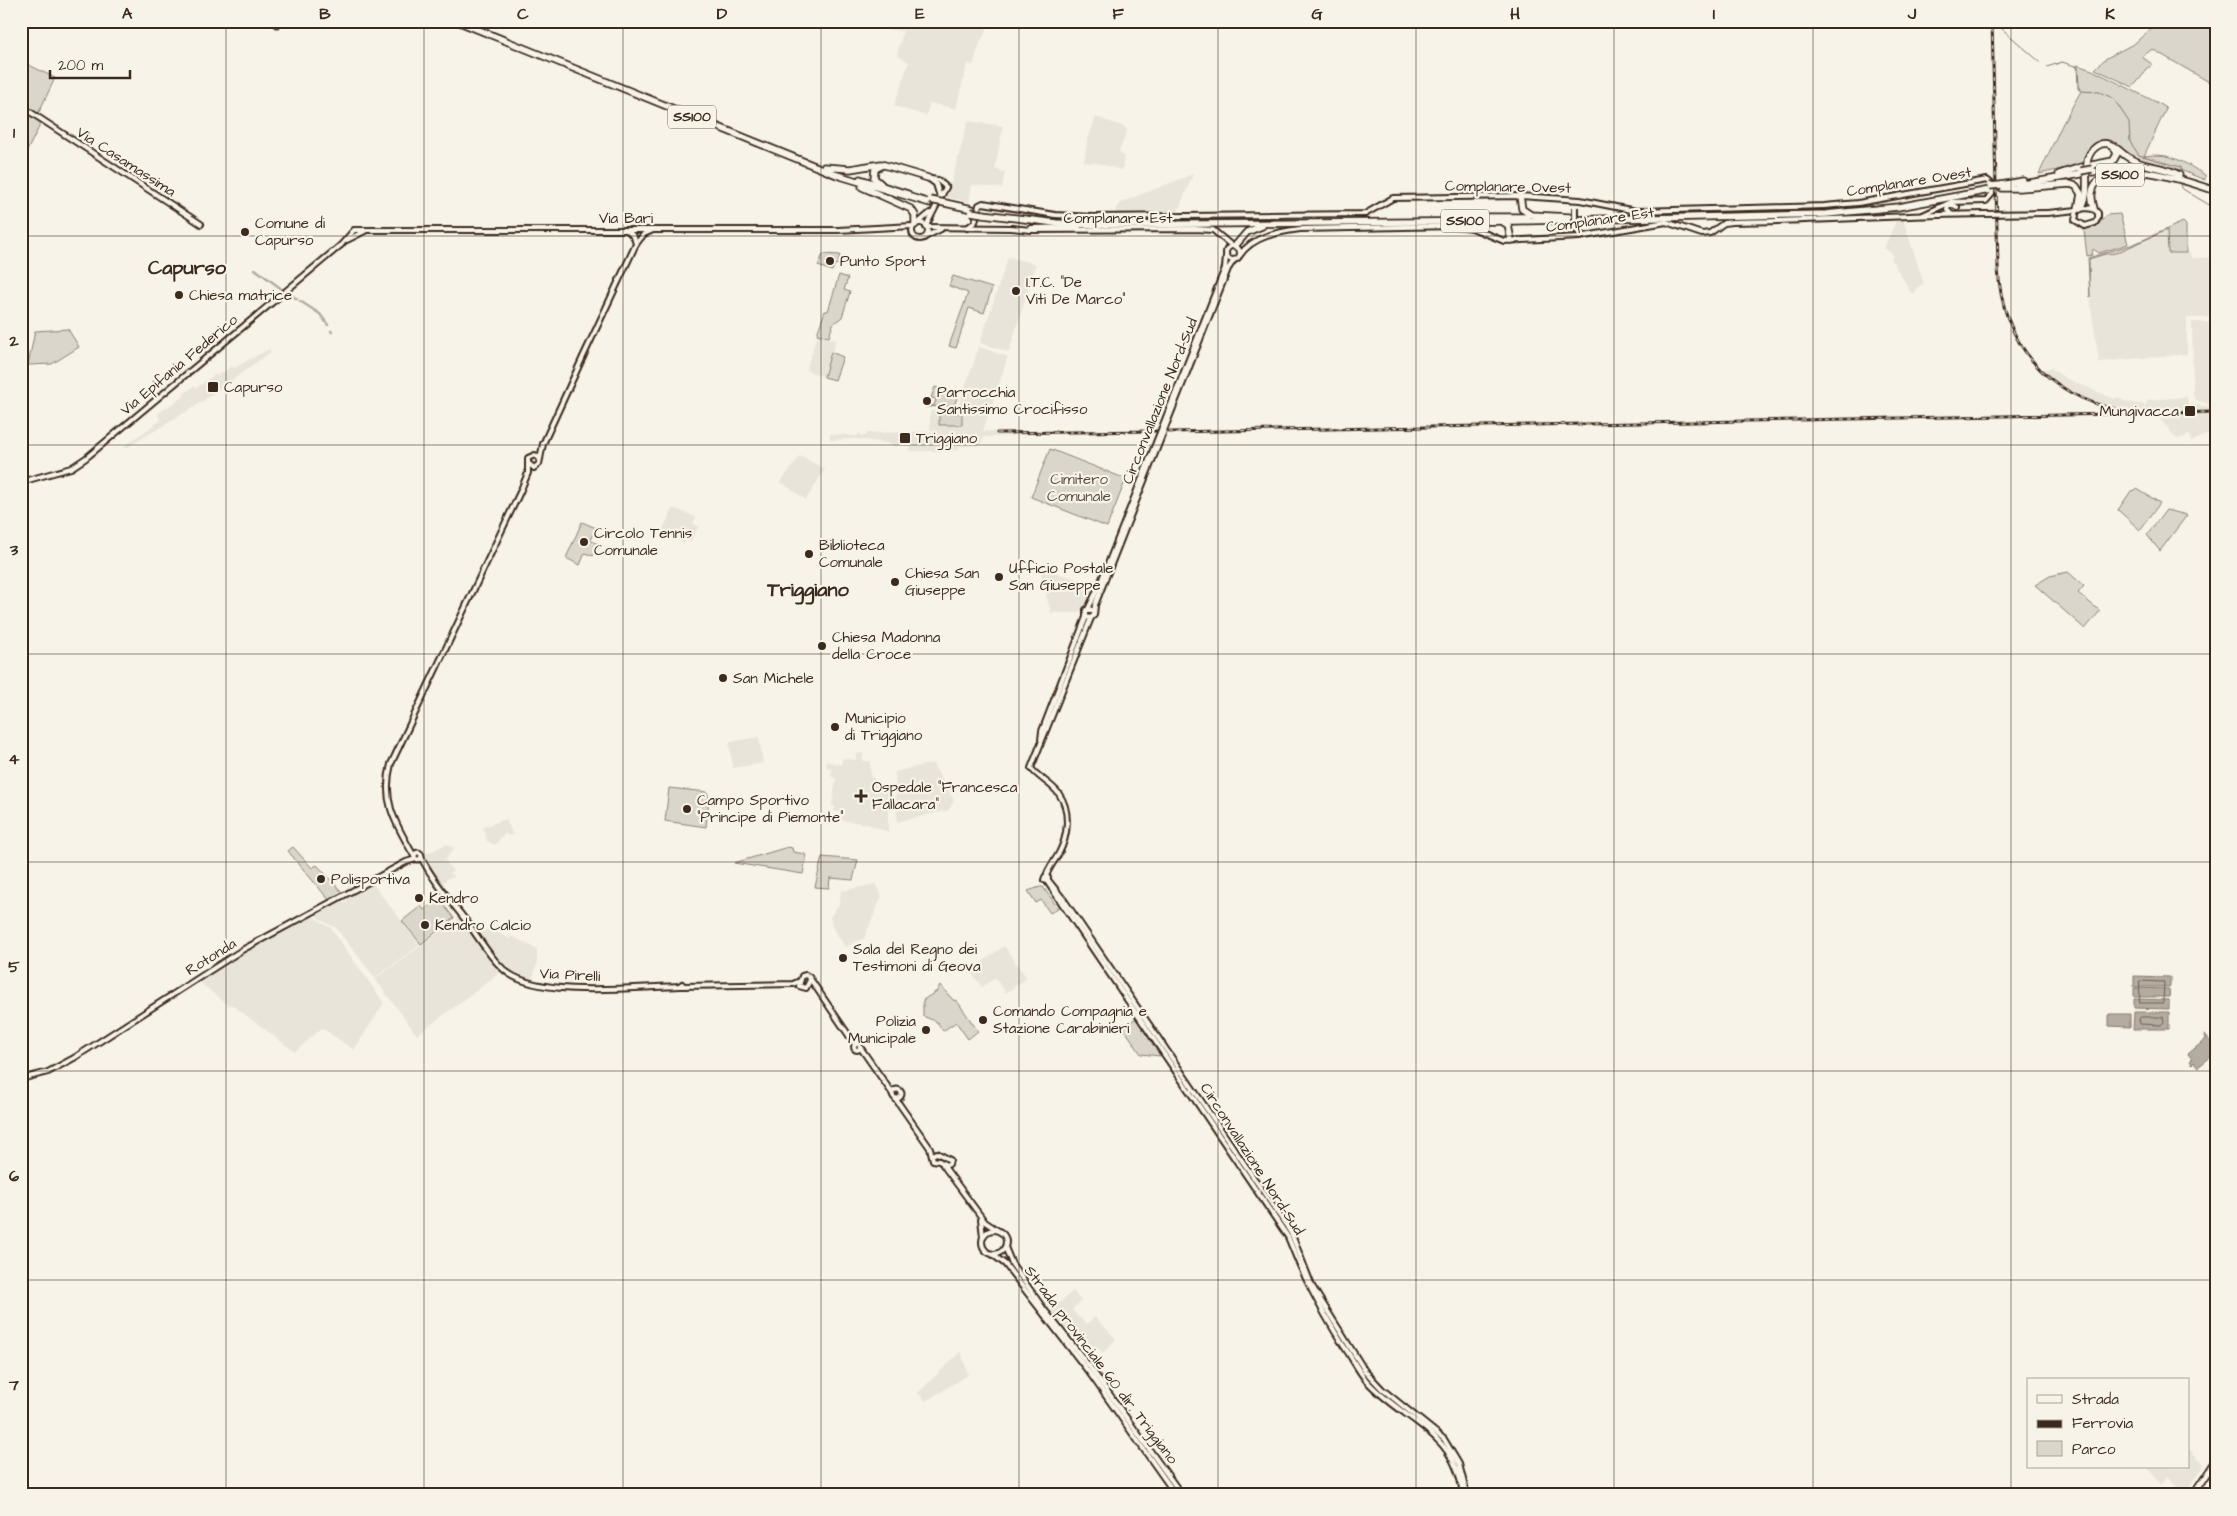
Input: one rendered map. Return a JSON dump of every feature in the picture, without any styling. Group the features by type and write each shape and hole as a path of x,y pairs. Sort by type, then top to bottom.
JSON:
{"highway":[{"name":"SS100","path":"457,21 909,207 913,211 915,225"},
{"name":"SS100","path":"466,21 824,167 904,192"},
{"name":"SS100","path":"2079,210 2086,196 2088,155 2101,144 2113,145 2136,162 2166,168 2176,176"},
{"name":"SS100","path":"800,161 864,185 930,201 972,210 1056,223 1296,223 1861,208 2001,187 2092,169 2113,161 2117,154 2113,145"},
{"name":"SS100","path":"824,167 850,169 881,164 928,178"},
{"name":"SS100","path":"890,166 878,166 874,173 874,178 878,183 930,201"},
{"name":"SS100","path":"2092,169 2138,170 2176,176 2197,181 2216,190"},
{"name":"SS100","path":"2001,187 2081,171"},
{"name":"SS100","path":"2095,207 2091,195 2093,188 2098,181 2106,176 2150,174 2176,176 2216,190"},
{"name":"SS100","path":"2001,187 2020,188 2070,184 2076,186 2082,194 2079,210"},
{"name":"SS100","path":"984,212 1056,220 1094,221 1498,219 1515,221 1826,214 1898,206 1990,188"},
{"name":"SS100","path":"1520,196 1522,209 1528,214 1569,217"},
{"name":"SS100","path":"1498,219 1515,213 1520,196"},
{"name":"SS100","path":"2086,196 2095,207"},
{"name":"SS100","path":"1498,219 1508,225 1511,240"},
{"path":"1511,240 1515,221"},
{"name":"SS100","path":"1235,247 1243,235 1254,228 1296,223"}],"main road":[{"name":"Via Casamassima","path":"21,106 201,224"},
{"path":"928,178 936,184 946,186"},
{"path":"928,178 938,180 946,186"},
{"name":"Complanare Ovest","path":"976,218 979,205 983,203 1055,215 1093,217 1364,214 1394,198 1520,196 1567,198 1636,210 1824,206 1858,203 1986,180 1992,183 1993,191 1988,200 1946,203 1923,214"},
{"path":"936,184 943,203"},
{"path":"913,235 915,225 943,203 946,186"},
{"path":"1567,198 1575,208"},
{"path":"1570,237 1575,227 1575,208 1580,200"},
{"name":"Complanare Ovest","path":"1951,214 1947,210 1948,206 1953,205 1957,207 1960,201"},
{"path":"1957,207 1959,211 1966,214"},
{"path":"2095,207 2098,218 2095,223 2088,226 2082,225 2075,220 2079,210 2095,207"},
{"name":"Complanare Est","path":"1234,260 1251,243 1300,228 1392,225 1462,226 1472,228 1498,240 1511,240 1585,236 1666,222 1702,234 1710,233 1724,223 1732,222 1829,220 1923,214 2058,213 2079,210"},
{"path":"924,238 928,232 926,226 932,211"},
{"path":"967,228 976,218 983,227"},
{"path":"915,225 946,228 1011,228 1084,227 1100,224"},
{"name":"Via Bari","path":"354,230 898,228 915,225"},
{"path":"1575,227 1578,232 1585,236"},
{"path":"898,228 917,239 924,238 946,228"},
{"name":"Complanare Est","path":"1011,228 1031,230 1195,229 1213,230 1223,238"},
{"name":"Via Epifania Federico","path":"341,245 354,236 370,229"},
{"name":"Via Epifania Federico","path":"21,482 71,468 86,458 341,245 354,230"},
{"path":"627,230 637,242"},
{"path":"526,479 539,464 543,444 637,242 640,230"},
{"path":"637,242 646,232 656,230"},
{"path":"1223,238 1235,247 1240,255"},
{"path":"1223,238 1226,253 1230,260 1234,260"},
{"path":"1226,253 1235,247 1251,243"},
{"name":"Circonvallazione Nord-Sud","path":"1089,617 1085,613 1100,584 1225,268 1226,253"},
{"name":"Circonvallazione Nord-Sud","path":"1040,747 1042,731 1089,617 1094,615 1093,610 1211,311 1228,269 1234,260"},
{"path":"526,479 527,460 543,444"},
{"path":"531,455 535,455 540,459"},
{"path":"528,464 535,467"},
{"name":"Via Pirelli","path":"526,479 391,764 388,787 389,802 396,826 417,857 502,967 518,978 545,986 580,988 793,984 799,986"},
{"path":"1088,609 1093,610"},
{"name":"Circonvallazione Nord-Sud","path":"1089,617 1031,770 1057,792 1064,802 1066,830 1063,845 1047,879 1288,1237 1309,1288 1361,1373 1380,1393 1441,1442 1456,1466 1465,1495"},
{"name":"Rotonda","path":"21,1079 48,1072 74,1058 242,950 417,857"},
{"path":"814,986 804,988 799,986 802,976 806,975 810,980 857,1047 897,1098 930,1148 934,1161 949,1164"},
{"path":"808,986 810,980"},
{"name":"Via Pirelli","path":"793,984 800,981"},
{"path":"892,1091 900,1091 897,1098"},
{"path":"897,1098 937,1153 949,1158 951,1176"},
{"path":"932,1155 937,1153"},
{"path":"942,1163 981,1217 989,1226 1005,1237 1005,1247 1001,1252 992,1254"},
{"path":"981,1217 985,1250 1005,1264 1091,1375 1176,1495"},
{"path":"983,1238 990,1231 1000,1232"},
{"name":"Strada provinciale 60 dir. Triggiano","path":"1005,1247 1010,1260 1043,1308 1090,1366 1182,1495"},
{"path":"2192,1495 2216,1460"}],"shaded area":[{"path":"878,21 991,21 980,43 973,65 967,64 956,109 930,103 926,116 894,106 909,62 897,55 903,31 877,28"},
{"path":"1096,117 1125,127 1127,131 1119,151 1124,157 1122,170 1097,163 1084,162 1087,142"},
{"path":"968,121 1003,126 995,169 1005,172 1002,188 972,185 969,202 944,197 952,180"},
{"path":"1193,174 1177,214 1115,215 1116,208 1122,202"},
{"path":"1897,219 1903,219 1924,284 1916,288 1916,292 1912,294 1891,259 1893,254 1884,248"},
{"path":"2168,229 2168,253 2190,253 2191,258 2216,257 2216,317 2187,318 2187,354 2099,362 2091,308 2089,259 2116,253"},
{"path":"1008,257 1036,264 1009,352 980,343"},
{"path":"2192,322 2216,322 2216,404 2208,404 2196,400 2193,395"},
{"path":"817,334 836,340 824,377 806,370 811,355 814,352 812,350 816,339 819,337"},
{"path":"979,347 1008,357 983,431 1011,432 1011,436 984,437 980,446 959,446 959,450 948,451 910,451 910,446 893,446 887,443 857,439 830,440 830,434 857,436 860,433 861,436 866,436 867,433 943,431 930,430 930,411 957,410"},
{"path":"269,349 271,352 194,407 126,448 124,446 161,420 157,414 184,396 183,394 194,386 196,388 215,374 217,376 232,366 234,368"},
{"path":"2026,354 2042,370 2051,368 2065,378 2115,399 2117,397 2126,402 2146,405 2147,400 2187,397 2188,404 2216,407 2216,430 2191,442 2190,435 2177,439 2160,419 2182,418 2135,419 2135,417 2124,416 2066,416 2062,414 2125,413 2093,403 2065,391 2041,373 2027,358"},
{"path":"800,456 825,469 806,500 780,483"},
{"path":"673,508 696,517 693,524 699,526 690,542 686,540 684,544 662,531"},
{"path":"1039,567 1097,586 1085,610 1074,613 1051,613"},
{"path":"759,737 763,763 733,768 729,742"},
{"name":"Ospedale \"Francesca Fallacara\"","path":"863,753 863,761 870,761 871,778 874,778 875,786 888,786 888,832 867,824 840,820 844,813 834,811 835,806 832,806 836,779 831,776 832,769 826,767 826,761 842,765 842,758 856,760 856,754"},
{"path":"932,763 954,800 949,810 897,822 895,772"},
{"path":"506,819 513,836 504,834 495,845 487,841 483,827"},
{"path":"447,844 454,849 445,860 453,871 450,873 454,876 441,884 423,855"},
{"path":"373,884 420,945 375,978 336,928 319,919 315,912 340,901 347,901 347,896"},
{"path":"875,884 882,896 864,938 845,947 832,926 830,917 839,904 841,891"},
{"path":"312,916 331,928 384,1003 354,1050 322,1028 295,1052 231,1004 229,1006 198,981 276,934"},
{"path":"460,917 501,972 417,1035 375,979"},
{"path":"489,928 510,939 512,936 537,949 537,963 532,981 517,976 503,966 479,935"},
{"path":"1004,946 1027,978 1006,993 995,978 982,987 970,971"},
{"path":"1073,1291 1081,1301 1072,1310 1086,1324 1095,1317 1116,1339 1103,1353 1097,1348 1088,1355 1051,1311"},
{"path":"961,1351 968,1375 926,1401 918,1393"},
{"path":"2190,1450 2204,1464 2185,1495 2181,1495 2168,1476 2161,1485 2148,1468 2190,1468"}],"green space":[{"path":"2169,21 2216,21 2216,86 2152,49 2142,57 2152,64 2133,87 2095,69 2105,59 2135,43 2155,25 2164,29"},
{"path":"21,61 55,78 39,112 36,113 21,103"},
{"path":"2077,65 2092,70 2162,105 2166,109 2144,156 2162,155 2177,159 2205,175 2205,180 2165,165 2135,159 2113,142 2106,140 2098,142 2091,148 2086,156 2085,164 2039,174 2062,125 2081,91 2078,89"},
{"path":"21,110 41,123 21,163"},
{"path":"2120,214 2128,244 2099,253 2093,249 2092,255 2087,256 2084,230 2097,226 2107,215"},
{"path":"2183,222 2186,225 2186,253 2168,253 2167,230 2116,253 2089,259 2090,298 2088,258 2134,244"},
{"name":"Punto Sport","path":"823,254 840,255 838,265 835,264 832,271 818,266"},
{"path":"839,275 848,278 844,290 850,292 842,317 833,324 829,337 817,334 825,311 828,311"},
{"path":"953,276 992,288 984,313 969,308 956,348 949,346 968,293 949,286"},
{"path":"68,329 79,347 52,364 28,365 35,331"},
{"path":"831,352 843,357 835,380 824,377"},
{"path":"935,387 958,395 954,406 925,407 926,403 934,406 936,399 931,398"},
{"path":"962,413 962,425 939,425 939,414"},
{"name":"Cimitero Comunale","path":"1050,449 1126,479 1107,527 1031,497"},
{"path":"2137,489 2160,503 2140,530 2118,510 2131,491"},
{"path":"2166,510 2187,515 2160,551 2147,535"},
{"name":"Circolo Tennis Comunale","path":"582,522 596,528 590,540 600,545 593,556 585,553 580,565 566,558"},
{"path":"2068,572 2084,586 2078,593 2100,611 2085,629 2035,585 2050,576"},
{"name":"Campo Sportivo \"Principe di Piemonte\"","path":"669,788 707,792 709,798 706,827 665,821"},
{"name":"Polisportiva","path":"293,847 312,868 317,865 343,893 329,900 288,851"},
{"path":"788,847 792,848 793,852 805,854 803,874 734,863"},
{"path":"822,857 858,860 853,880 830,878 829,888 815,887"},
{"path":"1043,887 1058,908 1050,913 1041,900 1036,903 1028,891"},
{"name":"Kendro Calcio","path":"439,899 454,918 421,944 402,921 421,906 424,910"},
{"path":"940,985 953,1000 957,1001 978,1031 968,1039 956,1022 943,1031 937,1022 923,1016 923,1000 937,991"},
{"path":"1136,1018 1160,1056 1141,1054 1123,1027"}],"water":[{"path":"2134,976 2170,977 2170,987 2134,987"},
{"path":"2134,988 2169,989 2170,997 2134,997"},
{"path":"2134,999 2169,1000 2169,1009 2134,1008"},
{"path":"2134,1012 2169,1012 2169,1029 2133,1029"},
{"path":"2109,1014 2130,1014 2130,1027 2109,1026"},
{"path":"2204,1034 2216,1048 2216,1053 2198,1067 2194,1062 2192,1064 2190,1061 2192,1059 2188,1054 2206,1039"}],"waterway":[{"path":"2001,21 2001,28 2040,62"},
{"path":"2047,67 2062,62 2078,67 2079,88 2081,91 2099,92 2113,98 2129,122 2130,142 2139,155 2181,167 2181,173"},
{"path":"2180,182 2181,188 2216,209"},
{"path":"255,269 283,290"},
{"path":"287,292 297,299"},
{"path":"300,301 320,314 328,325"}],"railway":[{"path":"1992,21 1998,268 2001,295 2008,319 2019,341 2033,361 2050,378 2070,392 2093,403 2119,410"},
{"path":"1169,432 2216,412"},
{"path":"997,433 1156,431"}],"place":[{"name":"Comune di Capurso","path":"245,232"},
{"name":"Punto Sport","path":"830,261"},
{"name":"I.T.C. \"De Viti De Marco\"","path":"1016,291"},
{"name":"Chiesa matrice","path":"179,295"},
{"name":"Capurso","path":"213,387"},
{"name":"Parrocchia Santissimo Crocifisso","path":"927,401"},
{"name":"Mungivacca","path":"2190,411"},
{"name":"Triggiano","path":"905,438"},
{"name":"Circolo Tennis Comunale","path":"584,542"},
{"name":"Biblioteca Comunale","path":"809,554"},
{"name":"Ufficio Postale San Giuseppe","path":"999,577"},
{"name":"Chiesa San Giuseppe","path":"895,582"},
{"name":"Chiesa Madonna della Croce","path":"822,646"},
{"name":"San Michele","path":"723,678"},
{"name":"Municipio di Triggiano","path":"835,727"},
{"name":"Ospedale \"Francesca Fallacara\"","path":"861,796"},
{"name":"Campo Sportivo \"Principe di Piemonte\"","path":"687,809"},
{"name":"Polisportiva","path":"321,879"},
{"name":"Kendro","path":"419,898"},
{"name":"Kendro Calcio","path":"425,925"},
{"name":"Sala del Regno dei Testimoni di Geova","path":"843,958"},
{"name":"Comando Compagnia e Stazione Carabinieri","path":"983,1020"},
{"name":"Polizia Municipale","path":"926,1030"}],"district":[{"name":"Capurso","path":"187,268"},
{"name":"Triggiano","path":"808,590"}]}
